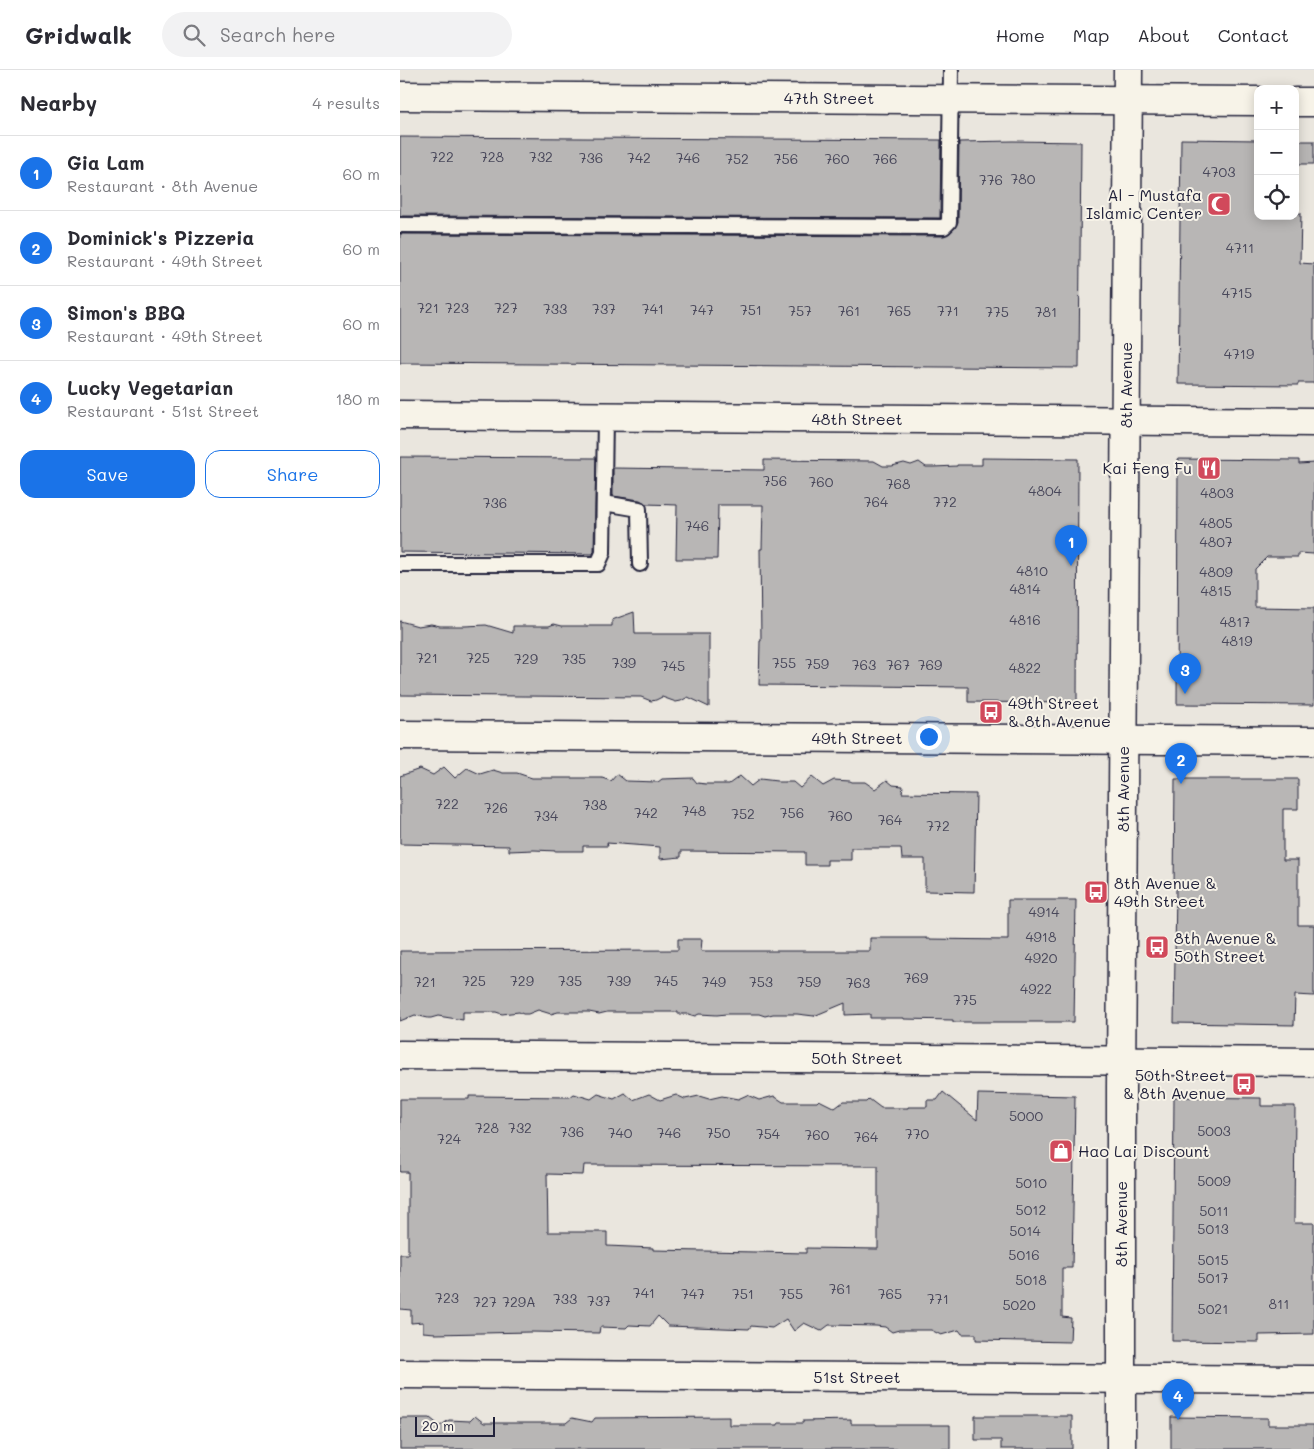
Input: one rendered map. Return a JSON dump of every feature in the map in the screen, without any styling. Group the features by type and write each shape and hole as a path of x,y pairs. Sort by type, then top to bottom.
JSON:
{"street":[{"name":"8th Avenue","path":"1121,1449 1121,1060 1128,70"},
{"name":"47th Street","path":"400,96 1254,101"},
{"path":"1299,102 1314,102"},
{"name":"48th Street","path":"400,415 1314,422"},
{"name":"49th Street","path":"400,735 1314,741"},
{"name":"50th Street","path":"400,1055 1314,1062"},
{"name":"51st Street","path":"400,1374 1314,1380"}],"lane":[{"path":"400,225 944,227 949,222 951,70"},
{"path":"400,564 598,564 603,553 605,417"},
{"path":"604,503 639,509 640,564"}],"building":[{"path":"400,137 941,140 940,218 400,216"},
{"path":"1181,139 1254,140 1254,220 1299,220 1299,213 1301,213 1300,263 1314,264 1314,383 1298,383 1298,385 1178,384"},
{"path":"1299,141 1314,141 1314,164 1299,164"},
{"path":"959,142 1081,142 1079,368 400,363 400,234 944,236 955,228 958,222"},
{"path":"400,457 596,458 593,554 400,552"},
{"path":"982,458 1078,459 1077,703 968,702 968,687 759,685 761,641 760,549 762,549 763,505 718,505 717,559 676,559 677,505 646,504 640,500 613,496 613,468 764,470 764,460 874,461 883,466 904,463 911,465 919,462 926,467 933,467 982,465"},
{"path":"1178,459 1299,460 1299,464 1314,463 1314,554 1298,553 1298,557 1267,557 1255,569 1255,607 1314,608 1314,705 1177,704"},
{"path":"634,612 635,634 709,634 709,707 688,697 676,702 662,697 651,701 641,697 400,695 400,621 418,626 431,624 440,626 486,625 513,633 513,626 549,626 554,624 562,626 612,626 612,620"},
{"path":"444,767 455,778 467,768 480,774 493,770 503,773 517,773 532,778 602,778 611,781 617,774 626,781 658,782 662,779 693,778 697,783 706,784 729,784 740,776 751,786 760,779 793,782 800,788 812,777 823,786 834,780 865,782 875,789 887,780 893,785 903,786 902,793 976,794 974,892 925,891 925,859 902,859 901,848 851,848 851,860 827,860 827,865 805,865 805,852 681,851 681,857 660,859 660,847 607,843 608,846 583,846 583,851 509,851 509,846 400,844 400,776 420,769 433,775"},
{"path":"1175,779 1298,779 1298,809 1283,809 1283,860 1298,860 1298,925 1314,925 1314,996 1295,995 1294,1025 1174,1023"},
{"path":"1008,900 1076,900 1074,1022 953,1022 953,1020 870,1018 870,1014 845,1015 845,1003 814,1016 797,1014 765,1016 759,1014 699,1014 695,1016 678,1014 678,1012 607,1012 599,1014 589,1012 558,1012 551,1014 538,1010 528,1014 519,1012 502,1014 496,1012 463,1012 463,1020 438,1016 428,1018 415,1015 400,1021 400,951 678,950 678,939 702,939 701,951 870,951 870,938 1008,940"},
{"path":"943,1092 977,1120 978,1094 1075,1096 1072,1268 1062,1268 1062,1317 1071,1318 1070,1342 976,1340 976,1334 962,1334 959,1330 941,1335 931,1330 899,1330 892,1332 885,1327 876,1326 829,1325 821,1331 804,1323 794,1331 786,1319 772,1328 751,1326 749,1329 668,1326 658,1316 650,1326 629,1325 626,1328 600,1327 599,1333 435,1334 423,1332 423,1322 411,1323 411,1310 400,1309 400,1254 408,1254 408,1172 400,1172 400,1099 469,1099 469,1096 570,1097 574,1094 591,1099 598,1094 614,1099 625,1093 633,1100 649,1094 660,1100 676,1095 685,1099 699,1096 709,1099 722,1096 738,1099 747,1095 759,1100 774,1096 783,1102 817,1102 819,1100 835,1108 843,1102 866,1102 869,1099 881,1108 927,1107 927,1100 937,1100","holes":["584,1165 878,1166 878,1249 806,1248 806,1253 653,1250 653,1248 607,1246 607,1232 548,1232 547,1174 583,1175"]},
{"path":"1174,1097 1261,1098 1261,1106 1295,1106 1294,1223 1314,1223 1314,1334 1259,1335 1259,1342 1172,1341"},
{"path":"475,1416 484,1423 566,1423 572,1418 592,1422 595,1418 729,1417 729,1425 778,1425 778,1423 803,1423 803,1421 851,1420 851,1424 950,1425 950,1449 400,1449 400,1418 430,1418 440,1426 449,1420 470,1421"},
{"path":"975,1416 1072,1416 1072,1449 1001,1449 1001,1440 975,1440"},
{"path":"1171,1417 1268,1418 1268,1425 1314,1425 1314,1449 1171,1449"}],"place":[{"name":"Al - Mustafa Islamic Center","path":"1219,204"},
{"name":"Kai Feng Fu","path":"1209,468"},
{"name":"Gia Lam","path":"1071,566"},
{"name":"Simon's BBQ","path":"1185,694"},
{"name":"49th Street & 8th Avenue","path":"991,712"},
{"name":"Dominick's Pizzeria","path":"1181,784"},
{"name":"8th Avenue & 49th Street","path":"1096,892"},
{"name":"8th Avenue & 50th Street","path":"1157,947"},
{"name":"50th Street & 8th Avenue","path":"1244,1084"},
{"name":"Hao Lai Discount","path":"1061,1151"},
{"name":"Lucky Vegetarian","path":"1178,1420"}]}
